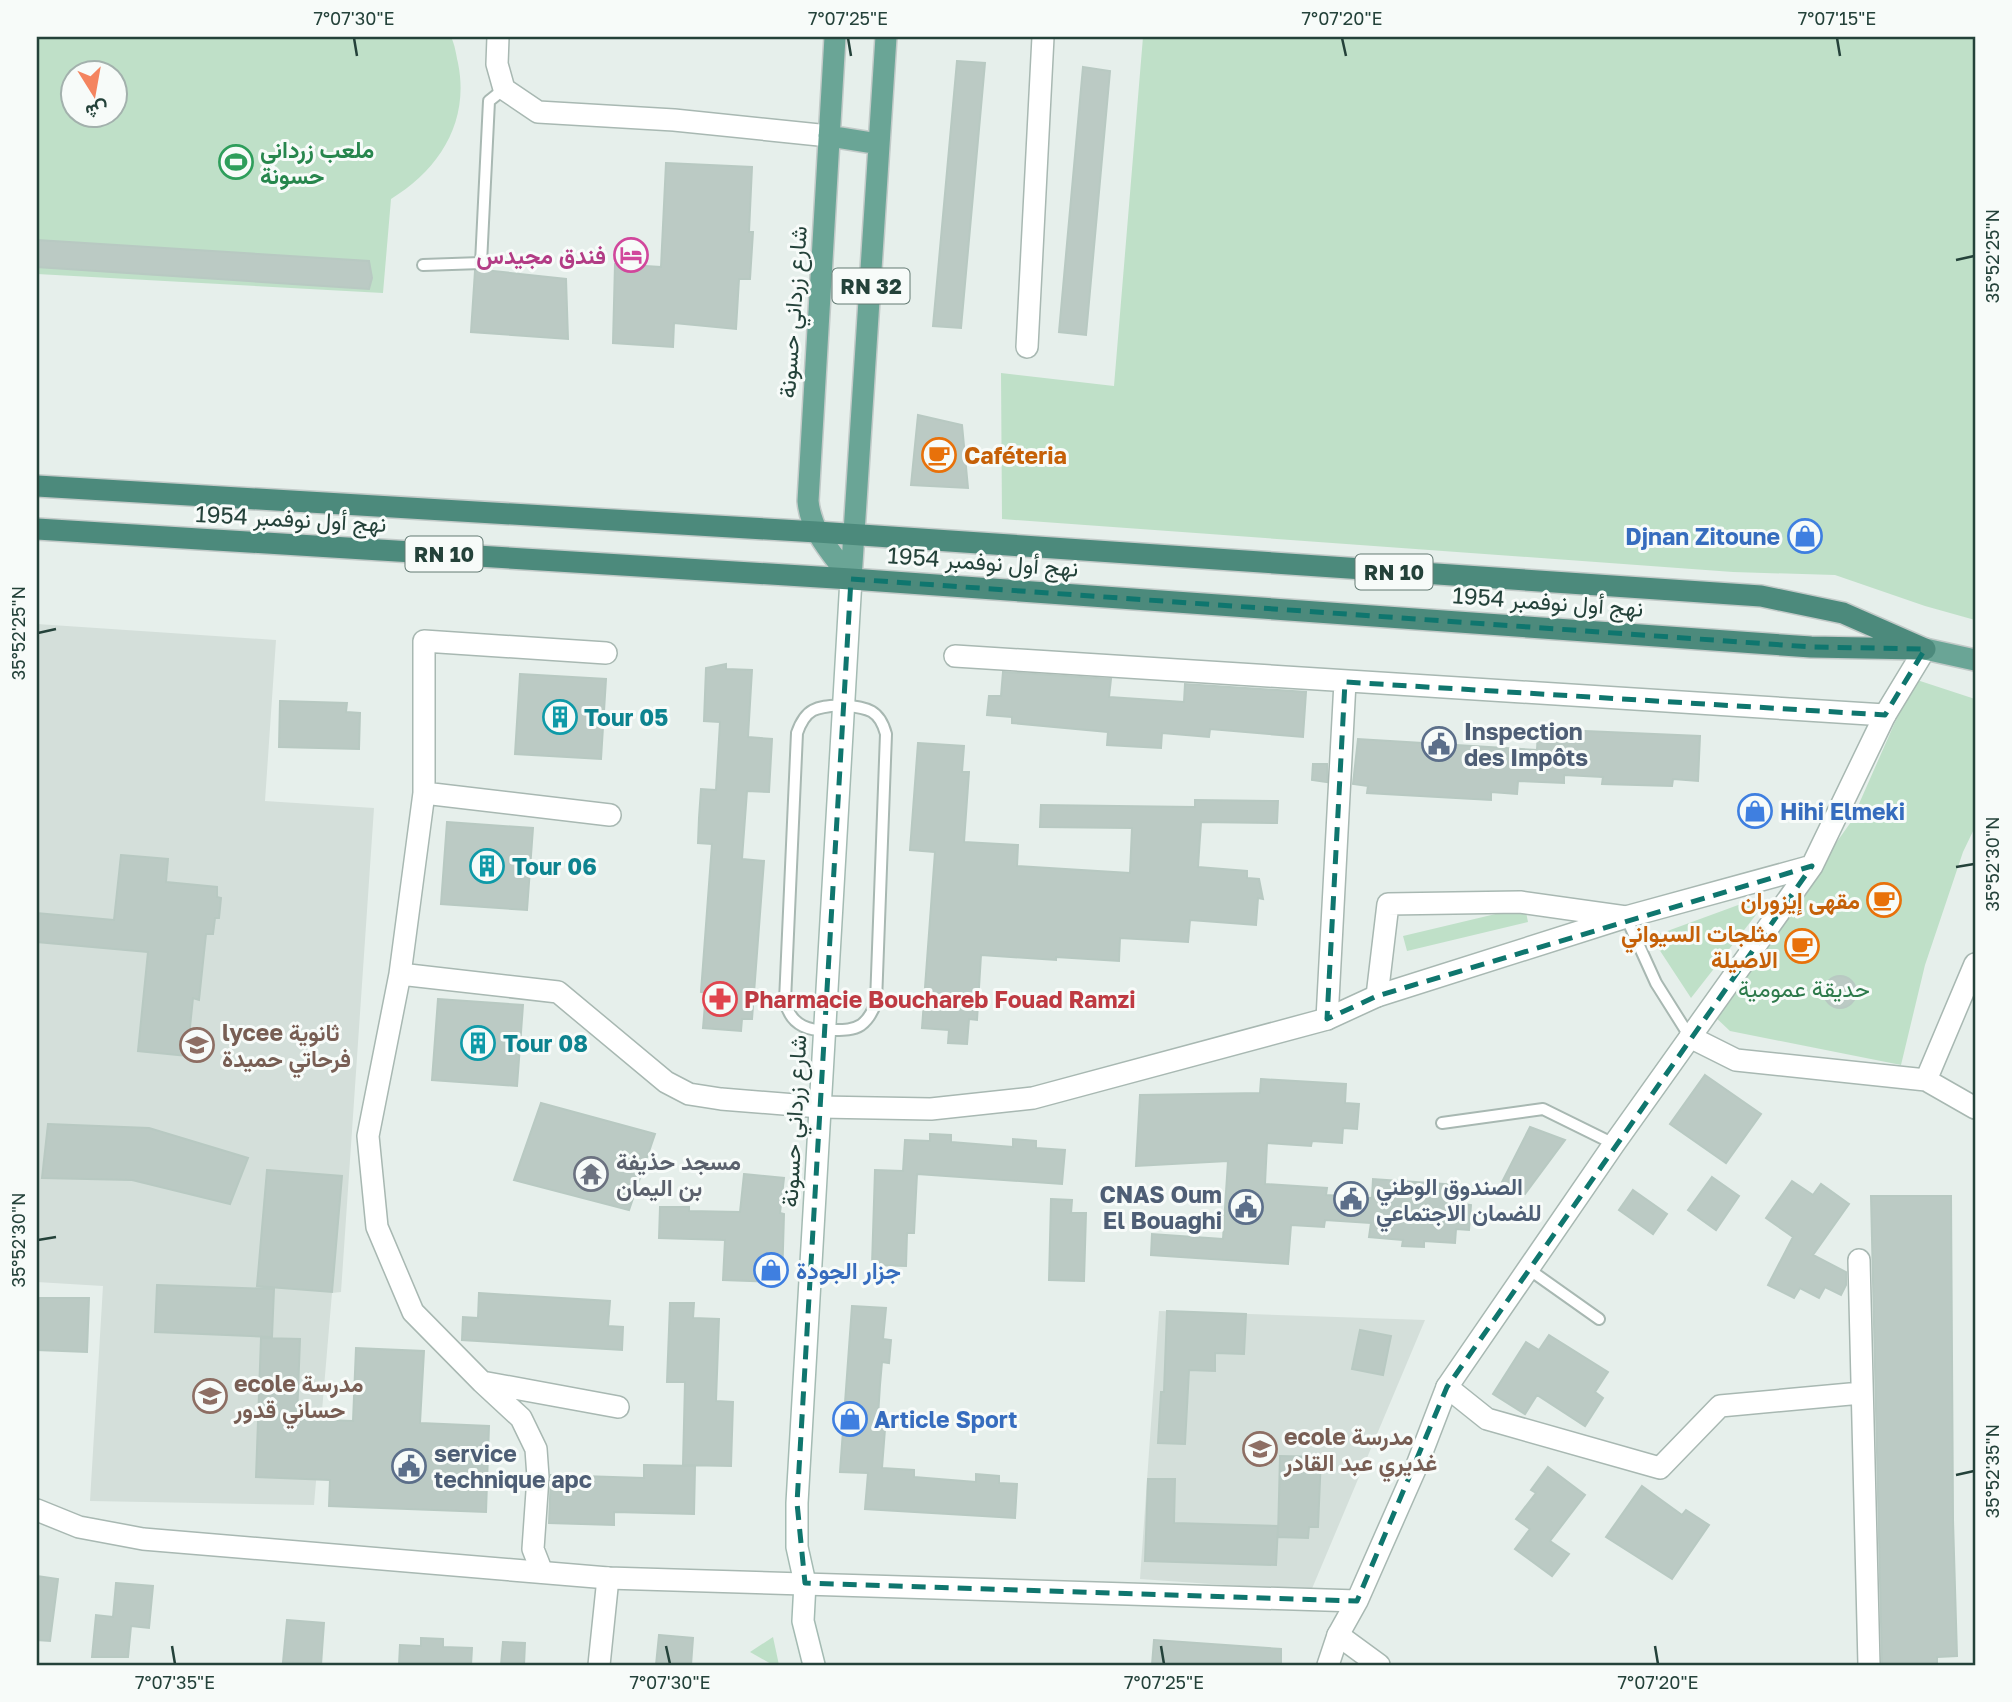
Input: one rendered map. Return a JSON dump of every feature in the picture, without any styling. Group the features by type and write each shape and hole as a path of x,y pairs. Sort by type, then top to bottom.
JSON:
{"highway":[{"name":"نهج أول نوفمبر 1954","path":"37,486 817,532"},
{"name":"نهج أول نوفمبر 1954","path":"37,529 851,579 1811,647 1924,649"},
{"name":"RN 10","path":"817,532 855,535"},
{"name":"نهج أول نوفمبر 1954","path":"855,535 1761,596 1843,613 1924,649"}],"main road":[{"name":"شارع زرداني حسونة","path":"835,37 808,480 810,518 851,579"},
{"name":"شارع زرداني حسونة","path":"851,579 886,37"},
{"path":"829,136 879,144"},
{"name":"نهج أول نوفمبر 1954","path":"1924,649 1975,660"}],"street":[{"path":"498,37 497,64 504,89 538,112 674,120 829,136"},
{"path":"1027,347 1043,37"},
{"name":"شارع زرداني حسونة","path":"814,1665 803,1621 805,1583 797,1547 797,1503 851,579"},
{"path":"542,1572 533,1549 538,1477 536,1449 521,1418 413,1312 377,1227 368,1136 400,974 425,793 424,641 606,653"},
{"path":"1328,1665 1338,1635 1357,1601 1417,1465 1447,1387 1527,1268 1812,866 1885,715 1924,649"},
{"path":"955,656 1885,715"},
{"path":"1327,1019 1345,681"},
{"path":"425,793 610,815"},
{"path":"400,974 558,992 666,1082 689,1094 820,1107 931,1109 1033,1098 1327,1019 1377,996 1626,917 1812,866"},
{"path":"1377,996 1388,904 1520,902 1626,917"},
{"path":"1926,1080 1975,964"},
{"path":"1690,1037 1736,1060 1926,1080 1975,1108"},
{"path":"1859,1259 1869,1665"},
{"path":"482,1382 618,1407"},
{"path":"1447,1387 1487,1419 1660,1468 1720,1406 1861,1393"},
{"path":"37,1510 79,1527 143,1539 608,1578 1357,1601"},
{"path":"599,1665 608,1578"},
{"path":"1338,1635 1379,1665"}],"lane":[{"path":"423,265 481,263 489,101 504,89"},
{"path":"842,705 865,708 875,713 883,722 886,734 876,1002 872,1014 863,1024 853,1029 825,1031 805,1028 795,1023 788,1014 785,1001 797,733 808,712 818,707 842,705"},
{"path":"1626,917 1656,983 1690,1037"},
{"path":"1442,1123 1543,1109 1614,1144"},
{"path":"1527,1268 1600,1319"}],"highlighted area":[{"path":"851,579 1811,647 1925,649 1885,715 1345,682 1327,1019 1377,996 1812,866 1447,1387 1357,1601 805,1583 797,1503"}],"shaded area":[{"name":"lycee ثانوية فرحاتي حميدة","path":"37,624 276,640 265,801 374,808 341,1292 332,1293 314,1505 90,1501 103,1286 37,1282"},
{"name":"ecole مدرسة غديري عبد القادر","path":"1159,1311 1425,1320 1311,1591 1140,1579"}],"green space":[{"name":"ملعب زرداني حسونة","path":"37,37 451,37 461,85 455,124 436,159 423,174 391,199 383,293 37,274"},
{"path":"1143,37 1975,37 1975,620 1835,575 1733,572 1002,519 1001,373 1114,386"},
{"name":"حديقة عمومية","path":"1914,679 1975,699 1975,827 1963,852 1925,965 1901,1065 1730,1031 1713,1015 1851,822"},
{"path":"1760,897 1766,902 1691,998 1651,937"},
{"path":"1525,907 1528,922 1407,951 1403,936"},
{"path":"773,1637 779,1665 773,1665 750,1652"}],"building":[{"path":"957,61 985,63 961,328 933,326"},
{"path":"1083,67 1110,71 1086,335 1059,332"},
{"path":"666,163 752,167 749,232 753,232 750,279 739,279 736,329 674,323 673,347 613,343 615,264 661,267"},
{"path":"37,240 369,261 372,278 369,289 37,267"},
{"path":"475,271 566,279 568,339 471,332"},
{"name":"Caféteria","path":"918,415 962,425 968,488 911,485"},
{"path":"726,664 726,669 752,670 748,737 772,739 769,792 747,791 742,859 764,861 752,1019 742,1019 741,1031 703,1028 706,993 701,992 712,844 698,843 701,789 716,790 720,722 704,721 706,668"},
{"path":"1003,672 1111,679 1109,697 1184,702 1185,684 1306,692 1303,737 1210,729 1209,737 1162,733 1161,748 1107,745 1108,732 1012,723 1012,717 987,715 989,696 1001,696"},
{"name":"Tour 05","path":"520,674 606,679 601,759 515,754"},
{"path":"280,701 347,703 346,712 360,713 359,749 279,747"},
{"path":"1538,729 1700,736 1698,781 1673,779 1672,786 1602,784 1603,777 1564,775 1564,783 1518,781 1517,794 1491,792 1491,800 1367,793 1368,786 1353,784 1358,739 1537,750"},
{"path":"918,743 964,746 962,772 969,772 964,842 1018,845 1017,866 1130,873 1132,828 1040,827 1041,805 1195,807 1195,800 1278,801 1277,823 1201,822 1198,867 1247,871 1247,878 1259,879 1263,899 1258,898 1256,925 1190,920 1188,942 1120,938 1119,961 981,955 977,1020 969,1019 967,1044 948,1043 949,1030 922,1028 935,852 910,850"},
{"path":"1313,764 1327,764 1327,782 1312,780"},
{"name":"Tour 06","path":"447,822 533,828 527,910 441,904"},
{"path":"121,855 168,859 166,882 217,887 217,897 221,898 219,918 215,918 213,934 206,934 199,1000 193,998 187,1056 138,1051 148,952 37,942 37,913 114,920"},
{"path":"1840,976 1851,981 1856,992 1851,1003 1840,1008 1829,1003 1824,992 1829,981"},
{"name":"Tour 08","path":"438,999 523,1005 517,1086 432,1080"},
{"path":"1705,1075 1761,1114 1726,1163 1670,1124"},
{"path":"1261,1079 1346,1084 1345,1103 1359,1104 1357,1129 1343,1128 1342,1143 1312,1141 1311,1146 1267,1143 1265,1184 1327,1188 1326,1195 1372,1198 1373,1179 1458,1185 1457,1203 1471,1205 1469,1230 1456,1229 1455,1243 1424,1241 1424,1247 1402,1246 1403,1240 1369,1237 1371,1223 1325,1220 1324,1227 1291,1225 1288,1264 1151,1255 1152,1234 1223,1239 1228,1161 1136,1166 1140,1095 1260,1093"},
{"path":"541,1103 655,1134 629,1210 514,1180"},
{"path":"48,1124 149,1128 248,1158 230,1204 132,1180 42,1178"},
{"path":"1530,1127 1565,1140 1525,1194 1502,1182"},
{"path":"930,1134 951,1135 951,1142 1013,1147 1013,1139 1036,1141 1036,1148 1065,1150 1062,1184 917,1174 914,1233 907,1233 906,1266 872,1265 875,1170 903,1171 905,1140 930,1141"},
{"path":"267,1170 342,1176 332,1292 257,1286"},
{"path":"744,1174 784,1178 780,1213 784,1214 782,1282 723,1280 725,1240 659,1238 660,1207 689,1207 689,1211 740,1212"},
{"path":"1712,1177 1739,1196 1716,1230 1688,1210"},
{"path":"1792,1181 1813,1195 1821,1184 1849,1204 1813,1255 1846,1272 1846,1285 1841,1295 1825,1287 1819,1298 1800,1288 1794,1298 1768,1285 1793,1237 1766,1218"},
{"path":"1633,1190 1667,1214 1653,1234 1619,1210"},
{"path":"1871,1196 1951,1196 1953,1520 1957,1656 1937,1657 1937,1665 1882,1665"},
{"path":"1051,1199 1072,1200 1071,1213 1086,1213 1084,1281 1049,1280"},
{"path":"157,1285 274,1289 272,1337 155,1332"},
{"path":"479,1293 610,1301 608,1326 623,1327 622,1350 462,1340 463,1317 478,1318"},
{"path":"37,1298 89,1298 87,1352 37,1350"},
{"path":"670,1303 694,1303 693,1318 719,1319 716,1401 733,1402 731,1466 683,1465 685,1382 667,1382"},
{"path":"852,1306 886,1308 883,1339 891,1340 889,1363 882,1362 880,1385 878,1416 886,1416 882,1468 914,1470 914,1477 976,1482 976,1474 999,1476 999,1483 1017,1484 1015,1518 865,1509 868,1473 840,1472"},
{"path":"1167,1311 1246,1314 1244,1354 1215,1353 1215,1371 1189,1370 1185,1444 1158,1443 1161,1392 1164,1392"},
{"path":"1360,1330 1391,1336 1383,1375 1352,1369"},
{"path":"1549,1335 1608,1372 1595,1392 1603,1398 1585,1426 1537,1395 1525,1414 1493,1394 1526,1342 1539,1350"},
{"path":"261,1338 300,1339 297,1419 353,1421 356,1348 424,1351 420,1423 489,1426 486,1512 329,1506 330,1480 256,1477"},
{"path":"1280,1456 1321,1457 1318,1527 1309,1527 1308,1538 1278,1537"},
{"path":"644,1465 695,1466 694,1514 614,1512 614,1525 549,1523 551,1475 644,1478"},
{"path":"1548,1467 1585,1495 1550,1541 1569,1554 1552,1576 1515,1549 1530,1529 1516,1519 1536,1493 1531,1490"},
{"path":"1148,1479 1175,1479 1174,1523 1278,1526 1276,1565 1145,1561"},
{"path":"1642,1486 1682,1515 1686,1510 1709,1525 1672,1579 1606,1537"},
{"path":"37,1576 58,1579 50,1641 37,1640"},
{"path":"116,1583 153,1586 149,1628 131,1626 128,1657 92,1657 96,1615 113,1617"},
{"path":"287,1620 324,1623 321,1665 283,1662"},
{"path":"659,1635 693,1638 691,1665 656,1665"},
{"path":"421,1638 443,1639 443,1647 472,1648 471,1665 399,1665 400,1645 421,1646"},
{"path":"1154,1640 1281,1649 1281,1665 1152,1665"},
{"path":"503,1642 525,1643 524,1665 501,1665"}],"place":[{"name":"ملعب زرداني حسونة","path":"236,162"},
{"name":"فندق مجيدس","path":"631,255"},
{"name":"Caféteria","path":"939,455"},
{"name":"Djnan Zitoune","path":"1805,536"},
{"name":"Tour 05","path":"560,717"},
{"name":"Inspection des Impôts","path":"1439,744"},
{"name":"Hihi Elmeki","path":"1755,811"},
{"name":"Tour 06","path":"487,866"},
{"name":"مقهى إيزوران","path":"1884,900"},
{"name":"مثلجات السيواني الاصيلة","path":"1802,946"},
{"name":"Pharmacie Bouchareb Fouad Ramzi","path":"720,999"},
{"name":"Tour 08","path":"478,1043"},
{"name":"lycee ثانوية فرحاتي حميدة","path":"197,1045"},
{"name":"مسجد حذيفة بن اليمان","path":"591,1174"},
{"name":"الصندوق الوطني للضمان الاجتماعي","path":"1351,1199"},
{"name":"CNAS Oum El Bouaghi","path":"1246,1207"},
{"name":"جزار الجودة","path":"771,1270"},
{"name":"ecole مدرسة حساني قدور","path":"210,1396"},
{"name":"Article Sport","path":"850,1419"},
{"name":"ecole مدرسة غديري عبد القادر","path":"1260,1449"},
{"name":"service technique apc","path":"409,1466"}]}
